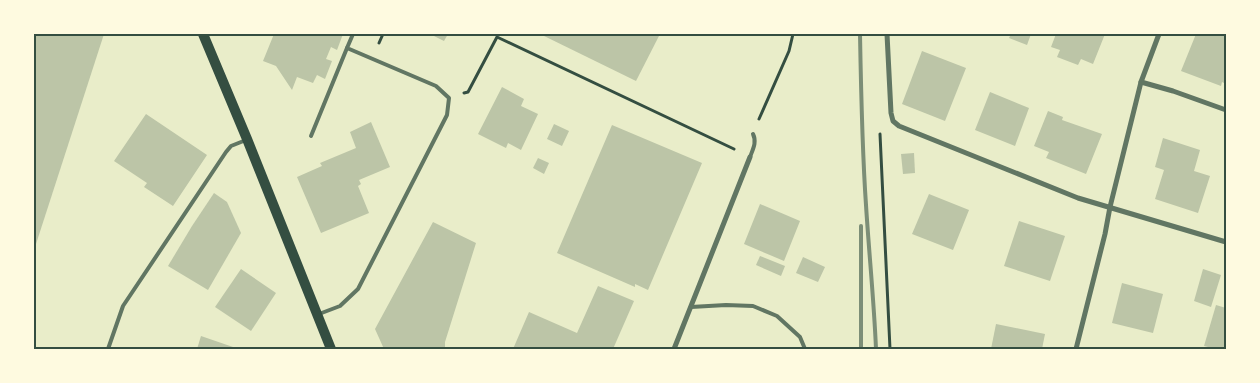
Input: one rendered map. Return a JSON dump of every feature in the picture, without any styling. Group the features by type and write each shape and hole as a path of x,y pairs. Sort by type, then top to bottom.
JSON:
{"main road":[{"path":"203,34 248,139 331,349"}],"street":[{"path":"888,34 891,113 893,121 899,126 1078,198 1226,242"},
{"path":"1076,349 1141,82 1158,34"},
{"path":"1141,82 1226,110"},
{"path":"674,349 750,157"}],"lane":[{"path":"311,136 353,34"},
{"path":"317,315 340,306 358,289 447,115 449,98 436,86 347,48"},
{"path":"750,157 756,142 753,134"},
{"path":"108,349 123,306 226,152 231,146 248,139"},
{"path":"691,307 753,306 777,316 800,338 805,349"}],"path":[{"path":"753,134 789,51 793,34"},
{"path":"449,98 468,92 498,36 750,157"},
{"path":"890,349 880,128 893,121"}],"building":[{"path":"34,34 104,34 36,244 34,243"},
{"path":"274,34 343,34 337,50 331,47 326,59 332,61 325,79 317,75 313,83 297,77 292,90 276,66 263,61"},
{"path":"430,34 448,34 444,41"},
{"path":"540,34 660,34 636,81"},
{"path":"1011,34 1031,34 1027,45 1009,38"},
{"path":"1056,34 1105,34 1093,64 1081,59 1078,65 1057,57 1060,50 1051,47"},
{"path":"1196,34 1226,34 1226,84 1222,82 1221,86 1181,71"},
{"path":"922,51 966,68 945,121 902,104"},
{"path":"502,87 524,99 521,106 538,114 521,150 508,143 506,148 478,134"},
{"path":"990,92 1029,108 1015,146 975,130"},
{"path":"1048,111 1063,117 1062,120 1102,134 1086,174 1046,158 1049,152 1034,146"},
{"path":"146,114 207,155 173,206 144,187 147,183 114,161"},
{"path":"371,122 390,167 359,180 361,184 358,186 369,213 321,233 297,177 322,166 320,163 356,148 350,132"},
{"path":"554,124 569,131 562,146 547,139"},
{"path":"612,125 702,163 648,290 635,284 635,287 557,253"},
{"path":"1163,138 1200,150 1194,171 1210,176 1198,213 1155,199 1164,170 1155,167"},
{"path":"914,153 915,173 903,174 901,154"},
{"path":"538,158 549,163 544,174 533,168"},
{"path":"214,193 227,202 241,233 208,290 168,266"},
{"path":"929,194 969,210 953,250 912,234"},
{"path":"760,204 800,221 784,261 744,244"},
{"path":"1019,221 1065,236 1050,281 1004,266"},
{"path":"433,222 476,243 445,342 445,349 384,349 375,329"},
{"path":"760,256 785,266 781,276 756,265"},
{"path":"803,257 825,267 818,282 796,273"},
{"path":"241,269 276,293 251,331 215,307"},
{"path":"1203,269 1221,275 1211,307 1194,301"},
{"path":"1122,283 1163,294 1153,333 1112,323"},
{"path":"598,286 634,301 613,349 513,349 529,312 577,333"},
{"path":"1216,305 1226,308 1226,349 1204,346"},
{"path":"996,324 1045,334 1042,349 991,349"},
{"path":"201,336 233,347 232,349 197,349"}],"railway":[{"path":"860,34 867,223 876,349"},
{"path":"861,226 861,349"}]}
